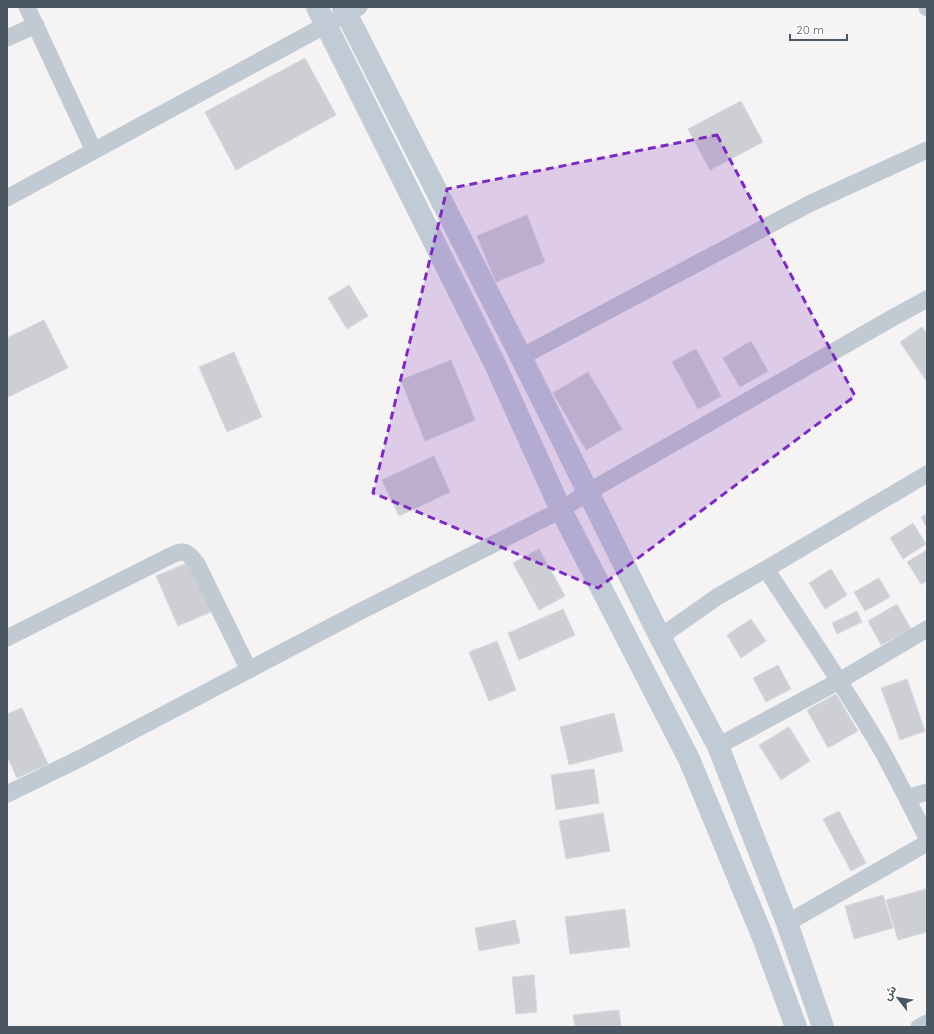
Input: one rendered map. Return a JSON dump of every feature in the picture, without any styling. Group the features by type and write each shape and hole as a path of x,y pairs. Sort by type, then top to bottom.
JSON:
{"main road":[{"path":"350,9 660,638 718,746 787,923 823,1027"},
{"path":"321,16 494,362 561,510 689,759 762,935 796,1027"}],"street":[{"path":"27,7 94,151"},
{"path":"7,198 94,151 321,16 350,9"},
{"path":"7,38 36,25"},
{"path":"521,357 809,204 927,150"},
{"path":"7,794 83,758 249,670 561,510 588,492 927,299"},
{"path":"660,638 717,596 766,569 927,474"},
{"path":"7,638 178,552 185,552 190,555 197,564 249,670"},
{"path":"766,569 839,681 880,748 927,838"},
{"path":"718,746 839,681 927,629"},
{"path":"907,798 927,792"},
{"path":"787,923 927,843"},
{"path":"919,1027 927,1023"}],"highlighted area":[{"path":"717,135 855,396 598,588 373,493 447,189"}],"building":[{"path":"305,58 336,115 236,170 205,112"},
{"path":"741,101 763,142 710,170 688,129"},
{"path":"527,215 545,262 496,282 477,236"},
{"path":"349,285 368,316 347,329 328,298"},
{"path":"44,320 68,368 8,397 7,338"},
{"path":"922,327 927,334 927,382 900,342"},
{"path":"751,341 768,371 740,387 723,358"},
{"path":"696,349 721,396 698,409 672,362"},
{"path":"234,352 262,417 227,432 199,367"},
{"path":"451,360 475,420 425,441 401,380"},
{"path":"588,372 622,429 586,450 553,393"},
{"path":"434,456 450,492 399,516 382,480"},
{"path":"927,514 927,528 921,517"},
{"path":"913,523 926,544 903,559 890,538"},
{"path":"539,549 565,596 539,610 513,563"},
{"path":"927,550 927,581 921,584 907,562"},
{"path":"192,561 213,611 178,626 156,576"},
{"path":"831,569 847,595 825,609 809,583"},
{"path":"879,578 890,597 865,611 854,592"},
{"path":"897,604 911,629 881,645 868,621"},
{"path":"563,609 575,635 519,660 508,633"},
{"path":"857,611 862,622 837,634 832,623"},
{"path":"751,619 766,641 741,658 727,635"},
{"path":"497,641 516,690 489,701 469,652"},
{"path":"778,665 791,689 766,702 753,678"},
{"path":"907,679 925,731 900,740 881,688"},
{"path":"836,694 858,731 828,748 807,710"},
{"path":"22,708 48,764 17,778 7,756 7,714"},
{"path":"614,713 623,751 569,765 560,727"},
{"path":"789,727 810,761 781,780 759,745"},
{"path":"594,769 599,803 556,810 551,775"},
{"path":"839,811 866,863 851,871 823,819"},
{"path":"603,813 610,851 566,859 559,821"},
{"path":"926,889 927,932 898,940 886,900"},
{"path":"883,895 893,928 854,939 845,906"},
{"path":"625,909 630,947 570,954 565,917"},
{"path":"515,920 520,943 479,951 475,928"},
{"path":"534,975 537,1012 516,1014 512,977"},
{"path":"619,1010 621,1027 575,1027 573,1015"}]}
